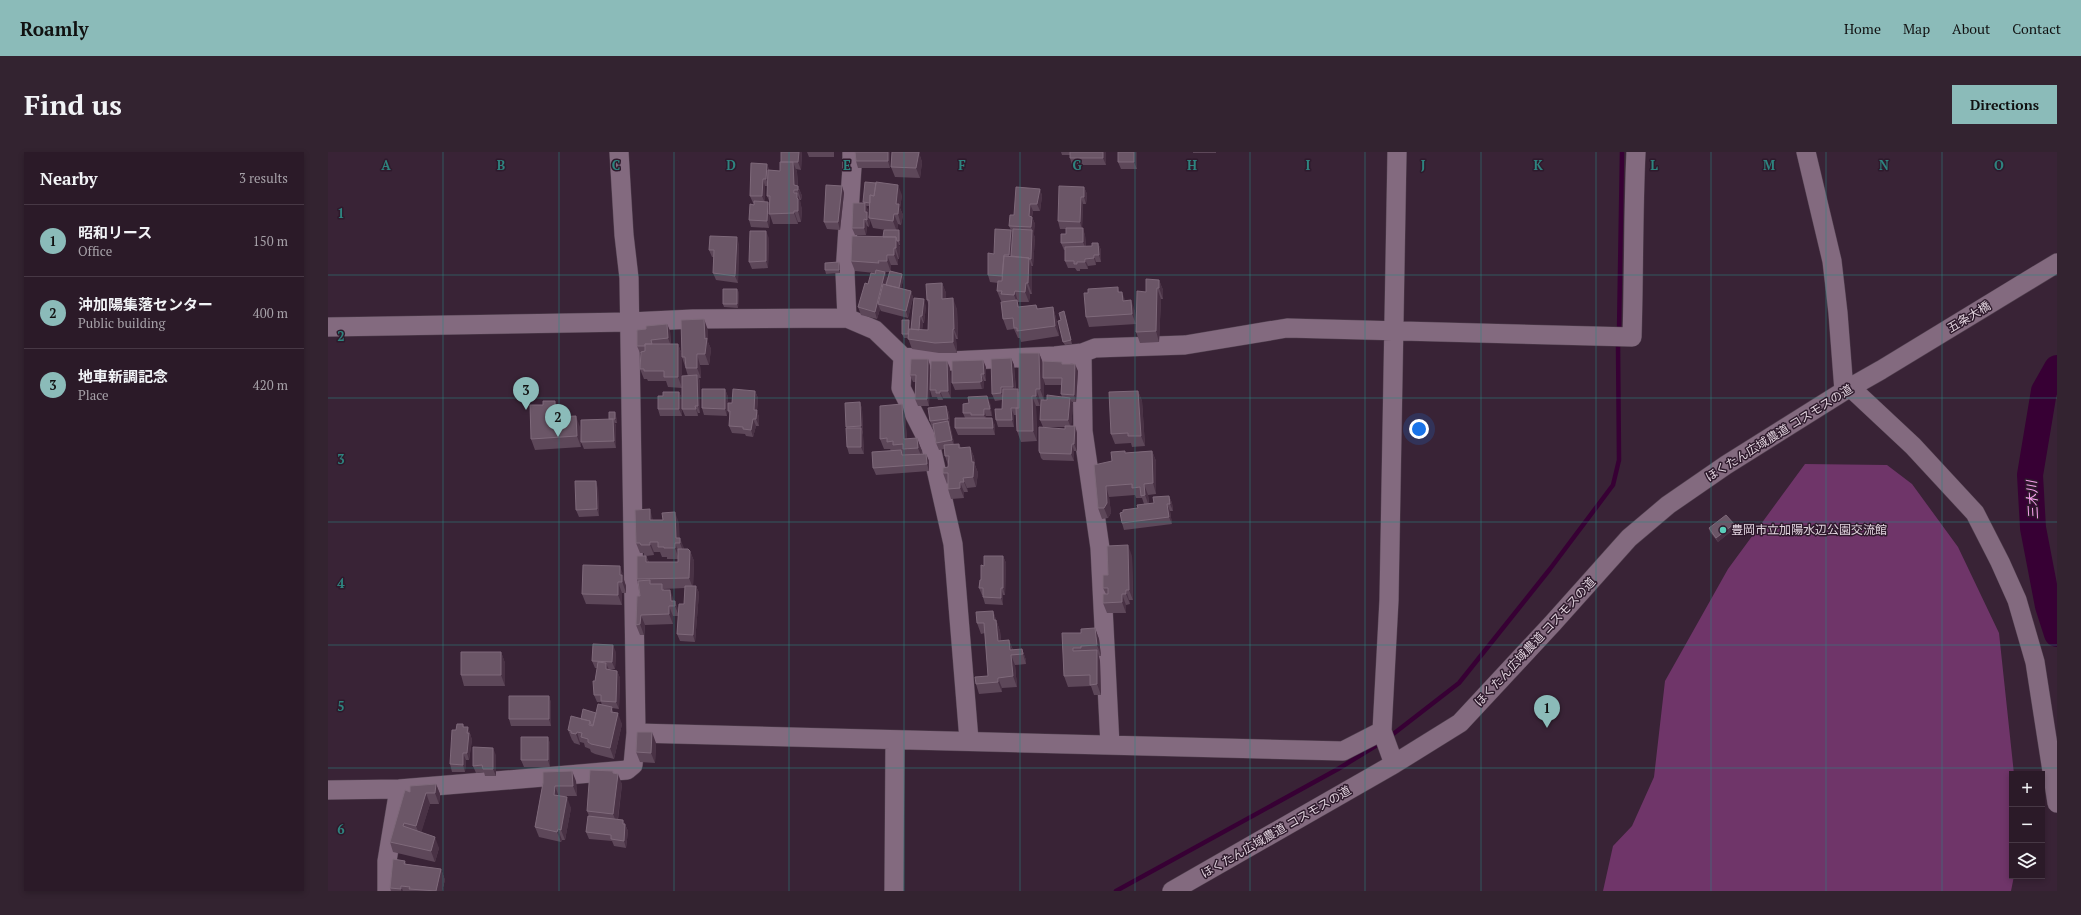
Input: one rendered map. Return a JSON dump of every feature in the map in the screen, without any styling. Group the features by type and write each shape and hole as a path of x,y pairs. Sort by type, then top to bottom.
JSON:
{"street":[{"path":"328,790 399,789 628,770 633,765 636,733 629,278 624,235 619,152"},
{"path":"847,318 845,273 852,152"},
{"path":"1394,764 1382,731 1389,600 1392,332 1397,152"},
{"path":"328,327 630,322 693,319 847,318 875,330 903,357 951,361 1082,353 1096,348 1185,345 1287,328 1392,332 1632,337 1634,248 1633,213 1636,152"},
{"path":"1806,152 1832,261 1847,389 1913,446 1975,513 2000,562 2017,600 2035,662 2057,803"},
{"name":"五条大橋","path":"1881,370 2057,263"},
{"path":"1082,353 1083,432 1100,548 1110,745"},
{"path":"903,357 901,388 931,447 953,544 969,740"},
{"name":"ほくたん広域農道 コスモスの道","path":"1172,891 1394,764 1460,722 1553,623 1629,538 1668,505 1726,465 1847,389 1881,370"},
{"path":"636,733 895,740 969,740 1343,751 1382,731"},
{"path":"894,891 895,740"},
{"path":"387,891 387,861 399,789"}],"shaded area":[{"path":"1805,464 1887,465 1912,484 1958,547 1999,633 2014,771 2009,771 2009,879 2013,879 2011,891 1603,891 1613,846 1632,826 1654,777 1665,681 1728,569"}],"building":[{"path":"781,152 799,152 798,162 781,162"},
{"path":"855,152 888,152 888,161 856,161"},
{"path":"892,152 919,152 916,168 891,167"},
{"path":"1070,152 1103,152 1103,158 1070,158"},
{"path":"1118,152 1134,152 1134,162 1118,162"},
{"path":"780,162 793,162 794,185 798,186 798,190 794,190 794,193 797,193 798,211 794,211 794,213 769,214 770,196 767,196 768,170 780,171"},
{"path":"751,163 767,164 766,179 763,179 762,196 750,196"},
{"path":"865,182 876,183 874,196 870,195 870,203 863,202"},
{"path":"876,182 898,185 896,204 899,204 898,214 894,214 893,221 869,218 870,195 874,196"},
{"path":"826,185 842,186 838,222 824,222"},
{"path":"1059,186 1084,187 1084,197 1081,197 1080,222 1058,221"},
{"path":"1016,187 1040,189 1037,204 1030,204 1029,216 1032,217 1031,227 1009,226 1010,215 1014,215"},
{"path":"754,201 768,202 767,221 749,220 750,204 754,205"},
{"path":"853,203 865,203 867,220 864,219 864,228 852,228"},
{"path":"1066,228 1083,228 1083,242 1061,243 1061,234 1066,234"},
{"path":"995,229 1011,230 1009,255 1004,255 1002,276 988,275 988,253 994,254"},
{"path":"1013,229 1032,230 1031,259 1011,256"},
{"path":"884,230 899,230 899,241 897,241 896,237 883,237"},
{"path":"750,231 766,231 766,261 749,262"},
{"path":"710,236 737,237 735,276 713,273 714,250 709,250"},
{"path":"852,236 896,237 896,248 894,248 894,255 887,255 887,261 878,261 879,263 851,261"},
{"path":"1092,243 1098,243 1099,255 1094,255 1094,258 1085,259 1085,262 1077,262 1077,264 1074,264 1074,261 1065,261 1065,247 1092,246"},
{"path":"1004,256 1029,258 1028,283 1026,283 1025,292 1015,291 1014,295 1001,294 1002,291 997,291 998,281 1002,281"},
{"path":"839,262 839,270 825,270 825,263"},
{"path":"876,270 885,272 875,312 858,307 865,283 868,284 871,273 875,274"},
{"path":"890,271 902,274 899,288 886,285"},
{"path":"1146,279 1159,280 1159,288 1157,288 1156,331 1136,332 1137,291 1146,292"},
{"path":"942,283 942,299 953,298 953,342 935,343 908,339 909,329 928,330 929,300 927,300 926,284"},
{"path":"883,284 911,291 906,311 878,304"},
{"path":"1118,287 1118,292 1122,292 1123,301 1131,300 1132,314 1086,317 1084,293 1088,293 1088,289"},
{"path":"723,289 737,289 737,304 723,304"},
{"path":"914,298 924,299 922,316 920,316 919,330 911,329"},
{"path":"1017,300 1018,307 1036,305 1037,309 1053,307 1055,326 1017,331 1017,328 1014,328 1013,318 1003,319 1001,302"},
{"path":"1064,311 1071,340 1063,342 1058,321 1061,320 1059,313"},
{"path":"704,319 705,339 707,338 705,354 697,354 697,368 686,368 685,357 682,357 681,320"},
{"path":"902,320 909,320 908,334 902,334"},
{"path":"667,324 668,338 651,340 652,344 637,346 637,330 646,329 646,326"},
{"path":"645,344 678,344 678,377 664,377 664,371 644,371 644,369 640,369 641,352 645,351"},
{"path":"1019,353 1039,353 1040,389 1036,389 1036,396 1032,396 1033,431 1017,431 1016,408 1019,408"},
{"path":"1011,358 1013,387 1001,387 1001,393 992,394 991,359"},
{"path":"911,359 928,359 927,399 915,399 916,375 910,375"},
{"path":"983,360 984,374 981,374 982,381 952,383 952,361"},
{"path":"931,361 947,361 948,391 940,391 940,393 936,393 936,390 930,390"},
{"path":"1043,361 1062,362 1062,364 1075,364 1074,395 1061,394 1062,378 1043,378"},
{"path":"697,375 698,406 695,406 696,409 682,409 682,376"},
{"path":"702,389 725,389 725,409 702,408"},
{"path":"733,389 755,391 754,410 757,410 756,419 753,419 751,430 743,429 743,427 729,426 730,411 728,411 728,403 732,403"},
{"path":"1003,389 1018,389 1018,408 1011,408 1012,420 996,420 995,409 1002,409"},
{"path":"1138,391 1141,436 1128,436 1128,433 1111,434 1109,392"},
{"path":"663,392 679,392 679,409 658,409 658,396 663,396"},
{"path":"1047,395 1070,398 1068,420 1040,420 1041,400 1047,400"},
{"path":"987,396 990,409 984,409 984,415 971,415 971,413 963,413 963,404 969,403 968,397"},
{"path":"543,401 555,401 555,417 576,416 577,436 531,439 530,405 543,405"},
{"path":"860,402 861,426 846,427 845,403"},
{"path":"902,404 904,439 917,438 918,448 903,449 903,444 893,445 893,441 887,442 887,438 880,439 880,406"},
{"path":"946,406 948,419 930,421 928,408"},
{"path":"609,412 615,412 615,419 609,419"},
{"path":"955,418 992,418 993,428 955,428"},
{"path":"613,419 614,441 581,442 581,420"},
{"path":"948,421 952,440 936,443 933,424"},
{"path":"1065,426 1075,426 1074,444 1072,444 1071,454 1040,453 1039,427 1065,429"},
{"path":"846,428 861,428 861,447 847,447"},
{"path":"959,444 959,448 970,447 972,462 974,462 973,477 963,478 964,482 960,482 960,488 948,489 948,473 943,473 943,468 948,467 949,456 945,456 944,445"},
{"path":"901,450 902,455 926,454 927,464 873,468 872,452"},
{"path":"1125,451 1125,453 1152,451 1153,483 1144,484 1145,495 1141,496 1140,487 1132,488 1132,484 1106,486 1107,503 1104,508 1098,508 1094,465 1112,461 1111,452"},
{"path":"575,481 596,481 597,509 576,510"},
{"path":"1169,496 1170,504 1167,504 1169,517 1122,523 1120,513 1123,512 1123,510 1138,508 1137,505 1154,503 1153,497"},
{"path":"650,509 650,520 663,520 662,513 675,512 676,538 680,538 680,543 675,543 675,548 658,547 658,542 650,542 650,545 641,545 640,543 636,543 635,510"},
{"name":"豊岡市立加陽水辺公園交流館","path":"1726,515 1734,524 1716,538 1709,528"},
{"path":"1128,545 1129,590 1126,590 1126,594 1122,594 1122,602 1103,603 1103,594 1108,594 1108,588 1103,588 1103,575 1108,575 1107,546"},
{"path":"678,549 688,549 690,551 689,578 637,579 637,556 646,556 646,562 678,562"},
{"path":"984,556 1003,556 1003,588 1001,588 1001,598 983,597 983,588 979,588 981,580 981,565 984,566"},
{"path":"583,565 620,566 622,582 618,582 618,595 582,594"},
{"path":"650,580 650,584 662,584 662,590 670,590 671,601 675,601 675,606 669,606 669,614 641,615 640,624 636,625 637,596 640,596 638,581"},
{"path":"685,586 696,586 693,635 677,634 679,604 684,604"},
{"path":"993,611 994,620 996,620 998,641 1009,640 1010,650 1022,649 1023,654 1011,655 1013,676 998,678 998,682 976,684 975,677 988,676 984,623 977,623 976,612"},
{"path":"1095,628 1097,645 1073,648 1073,651 1097,650 1097,684 1090,685 1090,675 1064,676 1062,633 1081,633 1081,629"},
{"path":"593,644 613,645 612,662 592,661"},
{"path":"461,652 501,652 501,675 461,675"},
{"path":"598,662 606,663 606,669 617,671 616,702 601,701 601,695 594,695 593,681 595,681"},
{"path":"509,696 549,696 549,719 509,719"},
{"path":"598,704 612,707 611,712 618,713 610,748 591,744 588,742 588,739 581,737 582,733 571,733 571,731 568,730 571,716 590,721 589,725 593,726"},
{"path":"583,709 596,713 593,725 591,725 590,721 581,719"},
{"path":"457,724 463,724 463,727 468,727 467,733 469,733 467,753 463,753 463,765 450,764 452,730 456,730"},
{"path":"637,732 652,732 651,753 636,752"},
{"path":"521,737 548,737 548,760 521,760"},
{"path":"473,747 493,748 493,769 483,769 482,765 473,766"},
{"path":"590,770 613,771 613,773 618,774 613,814 587,811"},
{"path":"572,771 573,786 555,786 554,795 567,797 561,830 558,829 557,832 535,827 543,783 543,772"},
{"path":"436,784 435,793 426,793 416,826 404,823 403,826 435,837 431,851 390,842 405,790 410,792 410,786"},
{"path":"588,816 623,820 623,824 625,824 624,841 611,839 611,835 586,832"},
{"path":"393,859 405,861 404,864 441,869 436,891 409,889 410,887 401,886 401,889 390,888"}],"waterway":[{"path":"1619,332 1622,152"},
{"path":"1388,738 1459,683 1550,569 1613,485 1619,460 1618,342"},
{"name":"三木川","path":"2057,368 2044,391 2030,475 2033,528 2048,606 2057,634"},
{"path":"1116,891 1338,769 1382,742"}],"place":[{"name":"地車新調記念","path":"526,410"},
{"name":"沖加陽集落センター","path":"558,437"},
{"name":"豊岡市立加陽水辺公園交流館","path":"1723,530"},
{"name":"昭和リース","path":"1547,728"}]}
